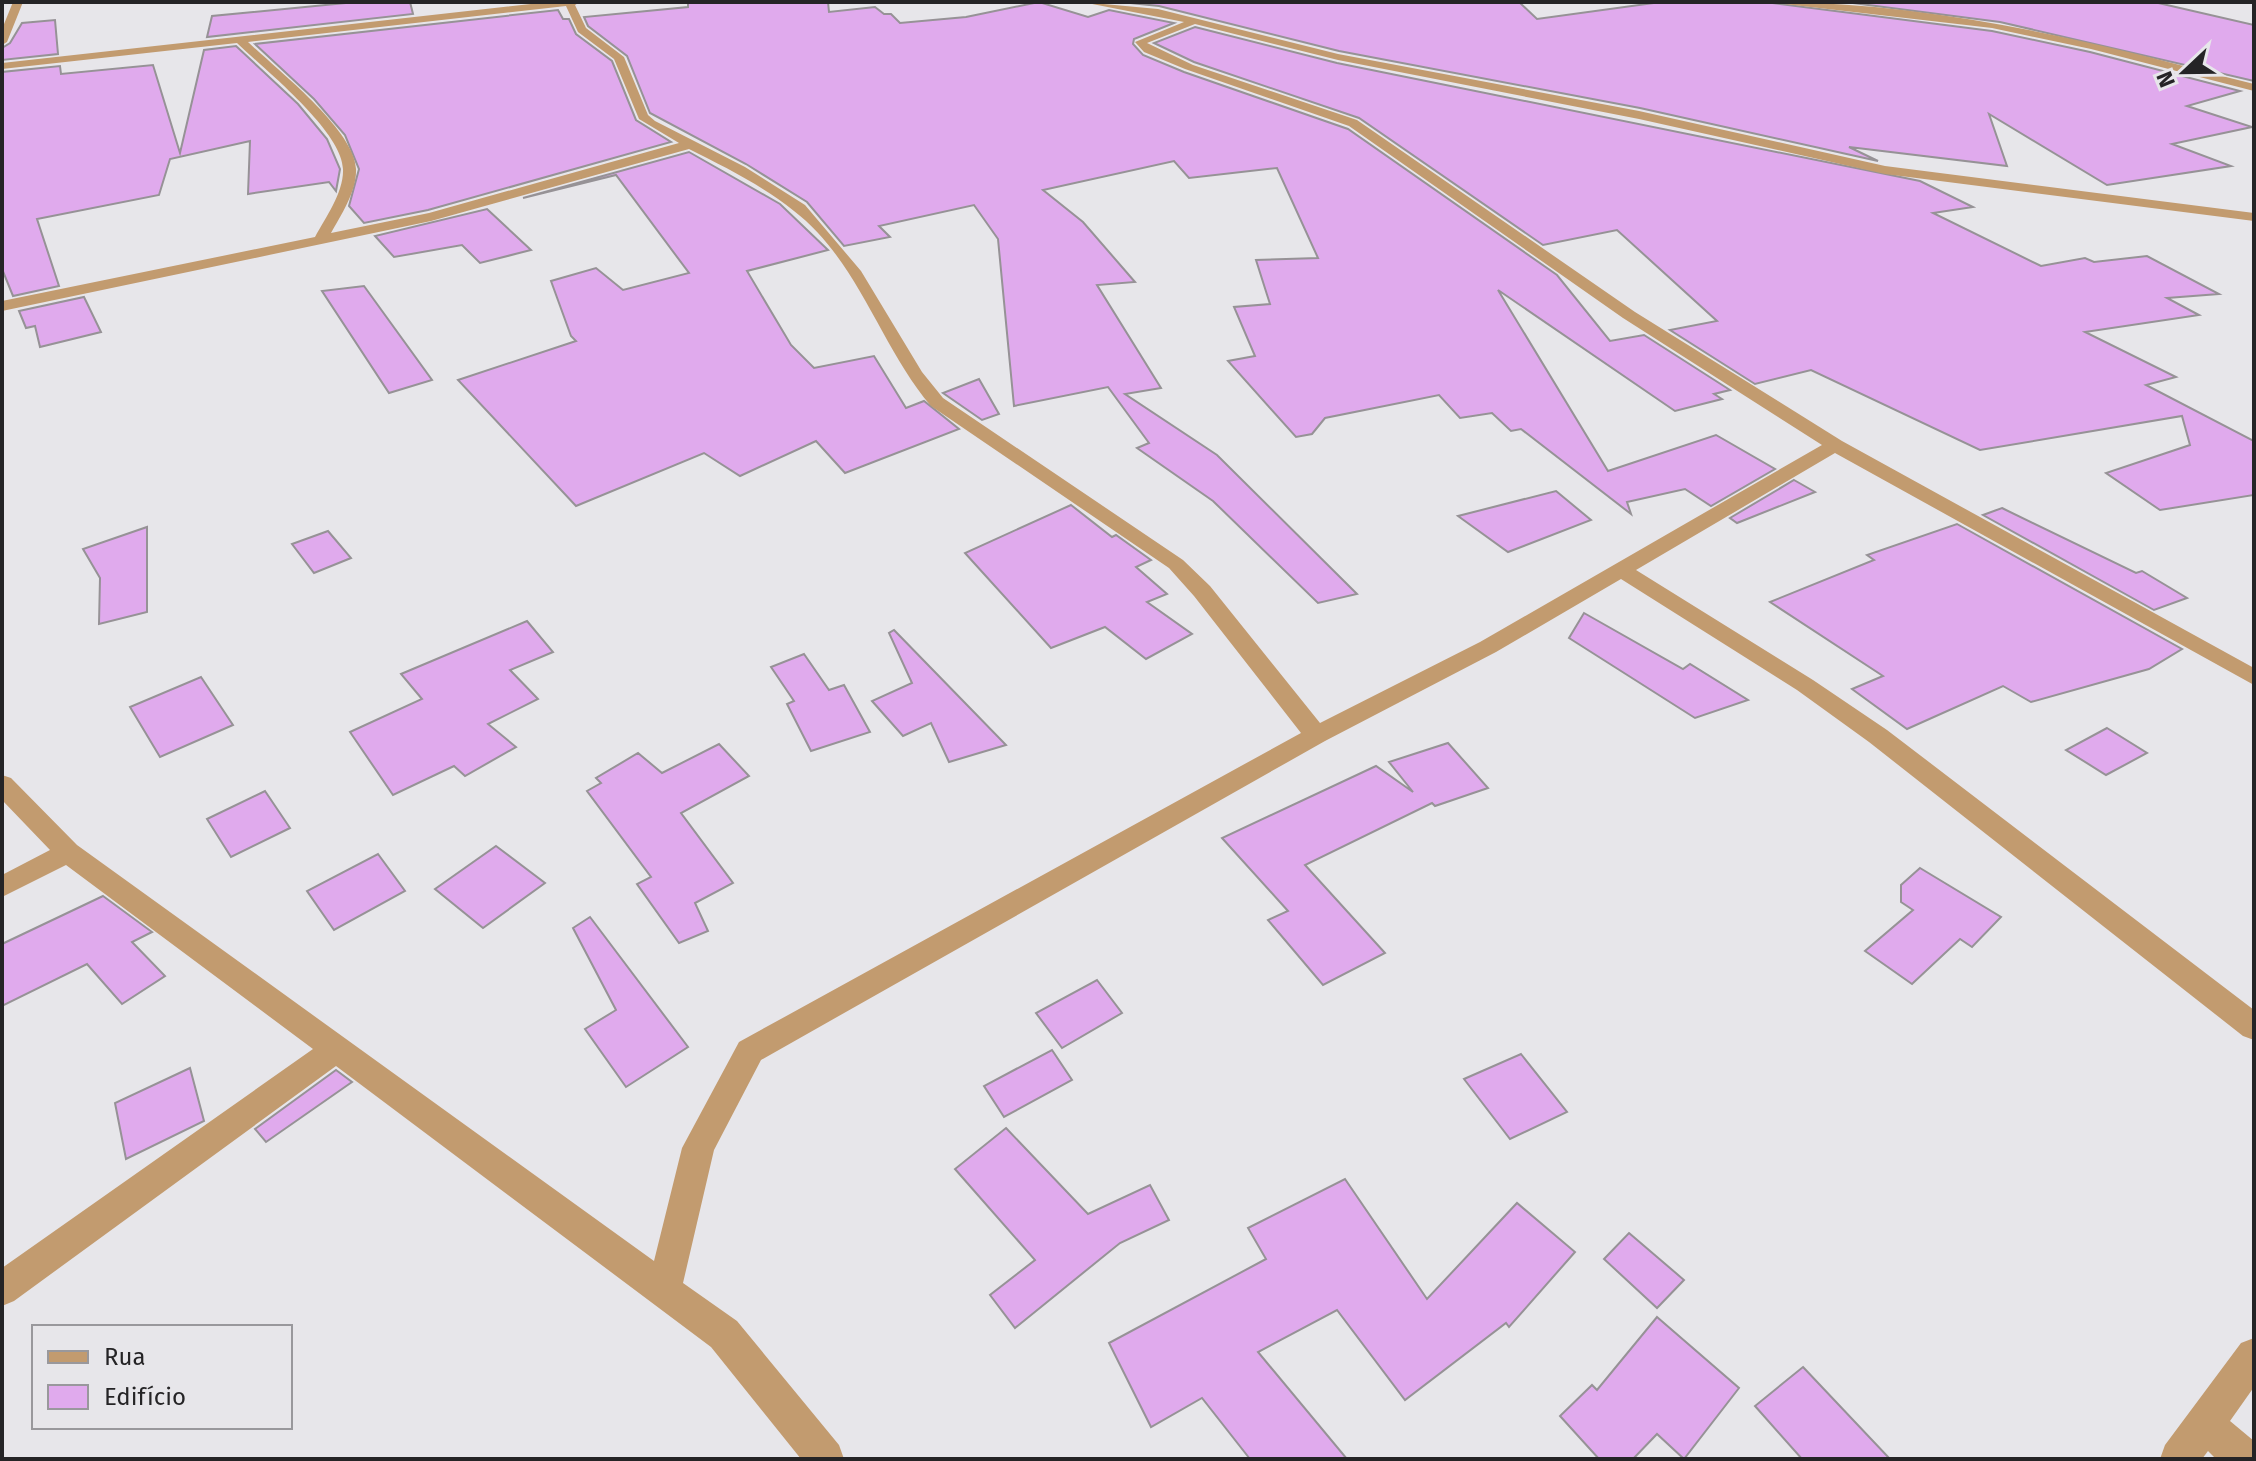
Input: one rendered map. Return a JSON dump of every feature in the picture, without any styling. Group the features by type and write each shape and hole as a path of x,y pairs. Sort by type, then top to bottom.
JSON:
{"street":[{"path":"2,42 18,2"},
{"path":"452,2 456,14"},
{"path":"2,66 237,37 575,2"},
{"path":"1087,2 1158,12 1338,57 1639,115 1885,170 2254,217"},
{"path":"1773,2 1937,17 2070,41 2254,88"},
{"path":"569,3 582,30 619,57 643,116 800,208 822,228 860,281 915,378 937,402 1176,564 1202,591 1316,735"},
{"path":"1937,17 1956,7"},
{"path":"1192,22 1140,42 1148,50 1189,67 1353,123 1487,213 1629,315 1835,445 2254,678"},
{"path":"237,37 313,111 347,151 350,167 347,182 320,242"},
{"path":"2,306 431,217 691,144"},
{"path":"664,1290 698,1148 750,1051 1316,735 1488,647 1835,445"},
{"path":"1621,570 1805,685 1878,736 2254,1027"},
{"path":"2,784 68,852 334,1051 724,1334 825,1459"},
{"path":"2,887 68,852"},
{"path":"2,1289 334,1051"},
{"path":"2179,1459 2254,1356"},
{"path":"2204,1424 2246,1459"}],"building":[{"path":"356,2 410,2 413,14 207,37 212,16"},
{"path":"688,2 828,2 829,12 875,7 884,14 891,14 900,23 966,17 1039,2 1088,17 1109,10 1174,23 1134,39 1133,44 1143,55 1184,72 1348,129 1557,275 1610,341 1644,335 1730,390 1714,394 1722,399 1675,411 1498,290 1608,471 1716,435 1775,469 1711,506 1685,489 1627,502 1631,514 1521,429 1511,431 1492,413 1460,418 1439,395 1325,418 1312,434 1296,437 1228,361 1255,356 1234,307 1270,304 1256,260 1318,258 1277,168 1189,178 1174,161 1043,190 1083,222 1135,282 1097,285 1161,388 1125,394 1217,455 1357,594 1318,603 1213,501 1137,448 1149,443 1108,387 1014,406 998,239 974,205 879,226 890,237 844,246 807,202 746,164 650,113 627,56 588,26 584,17 688,7"},
{"path":"1519,2 1537,19 1661,2 1765,2 1992,31 2090,52 2240,91 2187,106 2252,127 2172,144 2231,166 2107,185 1989,114 2007,166 1849,147 1878,161 1640,108 1339,51 1159,6 1130,3"},
{"path":"1845,2 2154,2 2254,25 2254,81 2000,22"},
{"path":"558,10 563,19 569,19 576,34 612,61 636,120 671,142 428,210 364,223 349,206 359,169 345,135 314,99 255,44"},
{"path":"55,20 58,54 2,60 2,48 10,43 22,23"},
{"path":"1195,27 1337,63 1920,181 1973,207 1933,213 2041,266 2085,258 2094,262 2147,256 2219,294 2167,298 2199,315 2085,332 2176,377 2146,385 2254,441 2254,495 2160,510 2106,473 2190,445 2182,416 1980,450 1811,370 1755,384 1670,330 1717,321 1617,230 1543,245 1359,118 1194,62 1154,43"},
{"path":"236,46 298,104 327,139 340,169 336,191 329,182 248,194 250,141 170,159 159,195 37,219 59,286 13,296 2,269 2,72 60,66 61,74 153,65 180,153 204,50"},
{"path":"689,152 780,204 828,250 747,271 791,345 814,368 874,356 906,408 924,401 959,429 845,473 816,441 740,476 704,453 576,506 458,380 576,341 571,336 551,281 596,268 623,290 689,273 616,175 523,198"},
{"path":"487,209 531,250 480,263 462,245 394,257 375,236"},
{"path":"364,286 432,380 389,393 322,291"},
{"path":"84,297 101,332 40,347 35,326 26,328 19,311"},
{"path":"979,379 999,414 982,420 943,393"},
{"path":"1794,480 1815,492 1737,523 1730,518"},
{"path":"1556,491 1591,520 1508,552 1458,516"},
{"path":"1071,505 1112,537 1116,535 1151,560 1136,567 1167,594 1147,602 1192,634 1146,659 1105,627 1051,648 965,553"},
{"path":"2002,508 2136,573 2142,571 2187,598 2154,610 1983,515"},
{"path":"1957,524 2182,649 2149,669 2031,702 2003,686 1907,729 1852,689 1883,676 1770,602 1874,560 1867,555"},
{"path":"147,527 147,612 99,624 100,578 83,549"},
{"path":"328,531 351,558 314,573 292,544"},
{"path":"1584,613 1683,669 1690,664 1748,700 1695,718 1569,638"},
{"path":"527,621 553,652 510,670 538,699 488,724 516,747 465,776 454,766 393,795 350,732 422,699 401,674"},
{"path":"894,630 1006,745 949,762 931,723 903,736 872,701 912,683 889,633"},
{"path":"804,654 829,690 844,685 870,732 811,751 787,704 794,701 771,667"},
{"path":"201,677 233,725 160,757 130,707"},
{"path":"2107,728 2147,753 2106,775 2066,750"},
{"path":"1448,743 1488,788 1435,806 1432,803 1305,865 1385,953 1323,985 1268,920 1288,911 1222,838 1376,766 1413,792 1389,762"},
{"path":"719,744 749,776 681,813 733,883 695,903 708,931 679,943 637,884 651,877 587,791 601,783 596,778 638,753 662,773"},
{"path":"265,791 290,828 231,857 207,819"},
{"path":"496,846 545,883 483,928 435,889"},
{"path":"378,854 405,891 334,930 307,891"},
{"path":"1920,868 2001,917 1972,947 1960,939 1912,984 1865,951 1913,910 1901,902 1901,885"},
{"path":"103,896 152,932 132,942 165,976 122,1004 87,964 2,1006 2,944"},
{"path":"590,917 688,1047 626,1087 585,1029 616,1010 573,928"},
{"path":"1097,980 1122,1013 1062,1048 1036,1013"},
{"path":"1052,1050 1072,1080 1004,1117 984,1086"},
{"path":"1521,1054 1567,1112 1510,1139 1464,1079"},
{"path":"190,1068 204,1121 126,1159 115,1103"},
{"path":"336,1070 352,1082 266,1142 255,1129"},
{"path":"1006,1128 1088,1214 1150,1185 1169,1220 1120,1243 1015,1328 990,1295 1035,1260 955,1169"},
{"path":"1345,1179 1427,1299 1517,1203 1575,1252 1509,1327 1506,1323 1405,1400 1337,1310 1258,1352 1347,1459 1250,1459 1202,1398 1151,1427 1109,1343 1266,1259 1248,1228"},
{"path":"1629,1233 1684,1280 1657,1308 1604,1259"},
{"path":"1657,1317 1739,1388 1684,1459 1657,1434 1633,1459 1599,1459 1560,1416 1592,1385 1597,1390"},
{"path":"1803,1367 1890,1459 1802,1459 1755,1406"}]}
